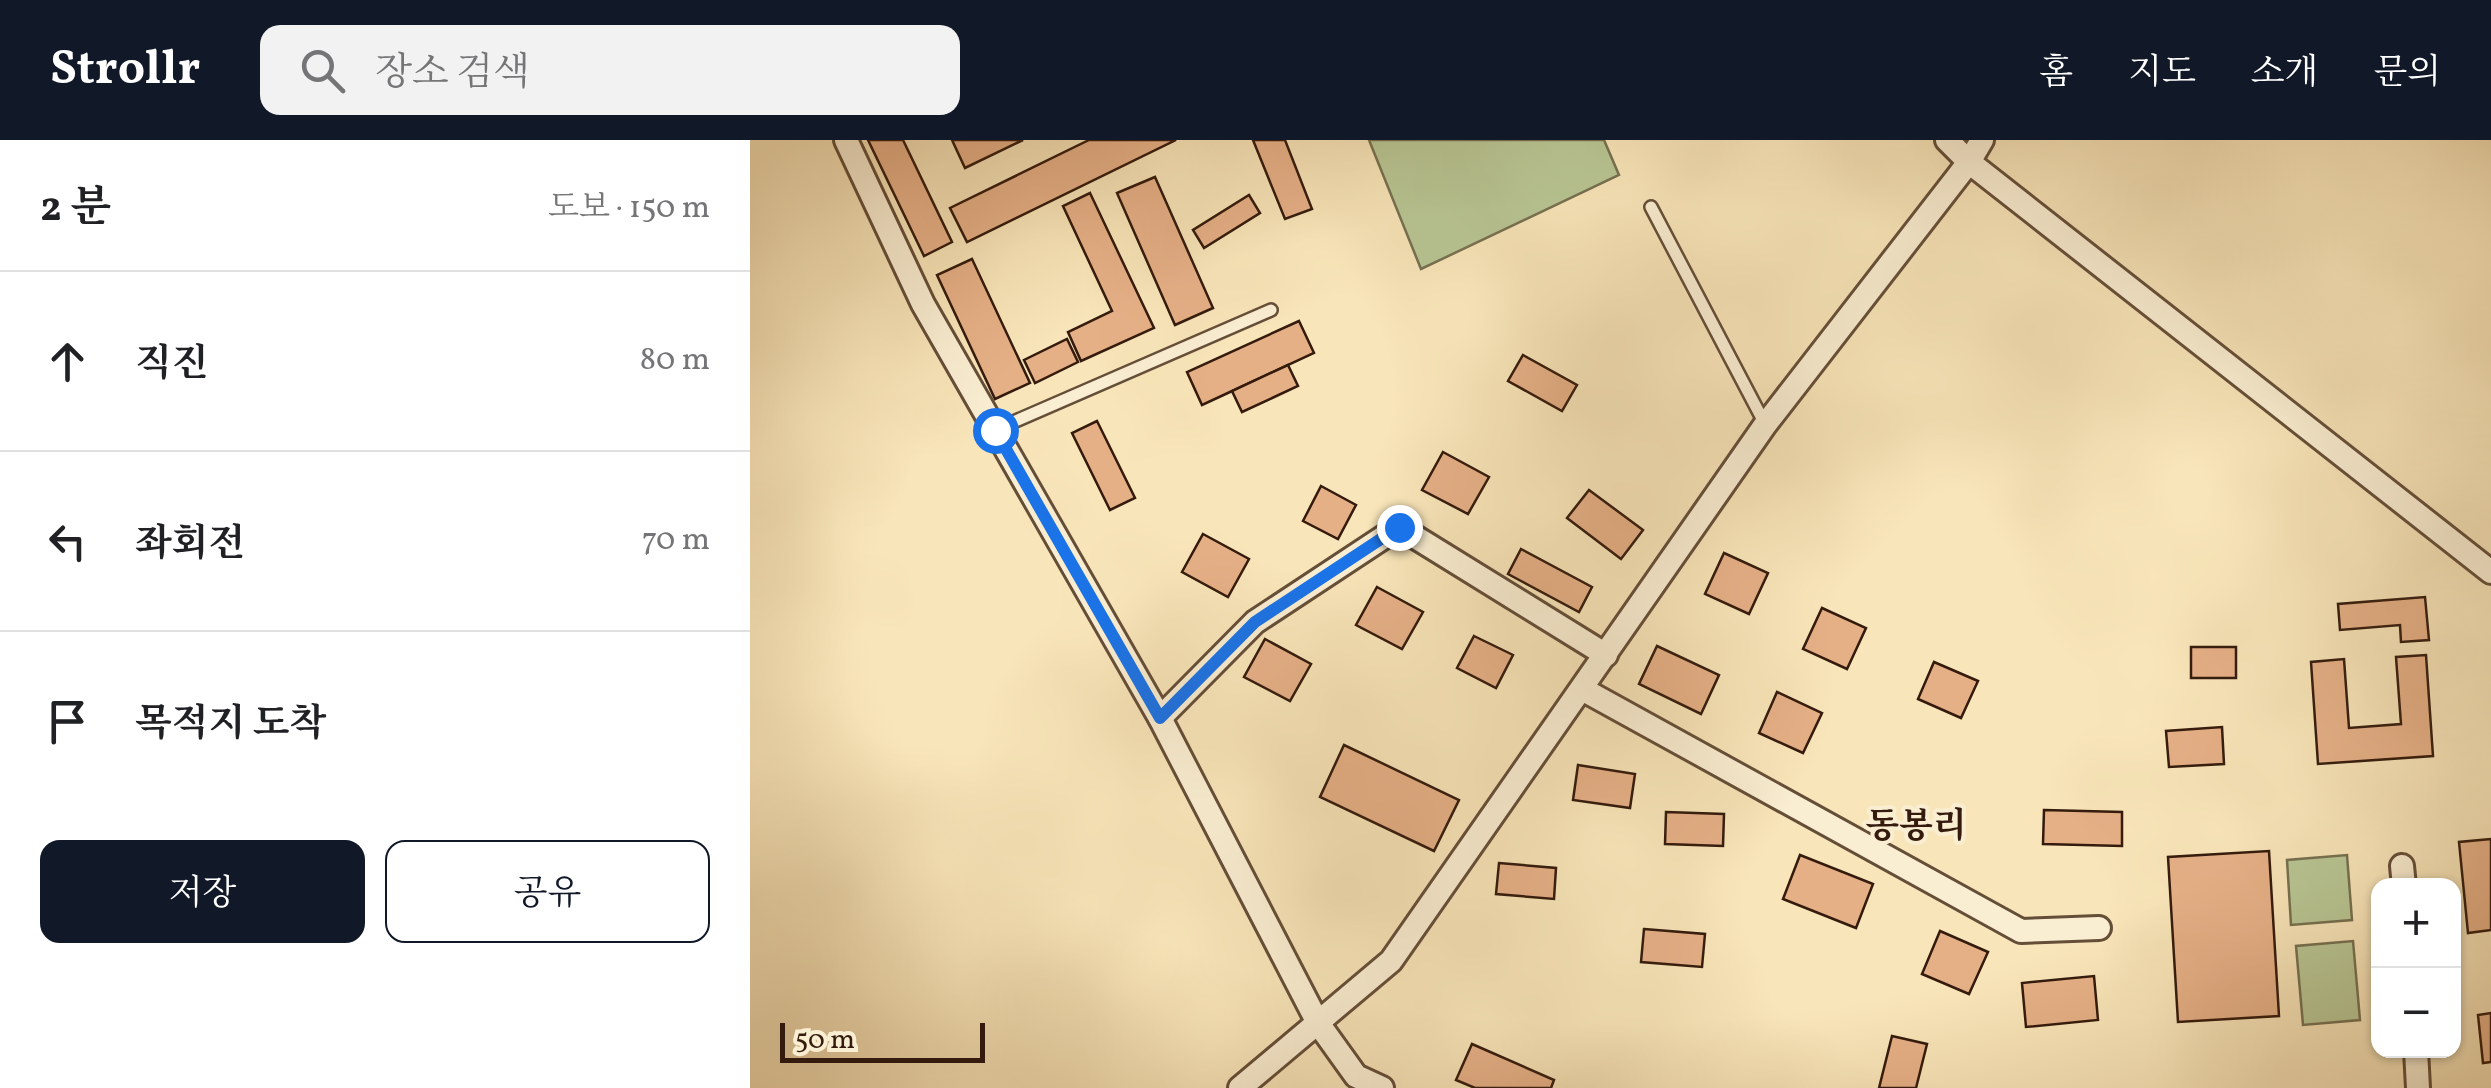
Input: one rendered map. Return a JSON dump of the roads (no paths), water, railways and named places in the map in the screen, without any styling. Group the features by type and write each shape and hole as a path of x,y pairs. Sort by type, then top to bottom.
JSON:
{"street":[{"path":"846,140 923,304 1160,718 1318,1023 1356,1076 1382,1088"},
{"path":"1948,140 1970,162 2491,572"},
{"path":"1240,1088 1391,962 1766,425 1970,162 1982,140"},
{"path":"1160,718 1255,622 1399,527 1606,655"},
{"path":"1582,688 2021,931 2099,928"},
{"path":"2416,1058 2418,1088"}],"lane":[{"path":"1651,207 1766,425"},
{"path":"995,430 1271,310"}],"district":[{"name":"동봉리","path":"1916,828"}]}
